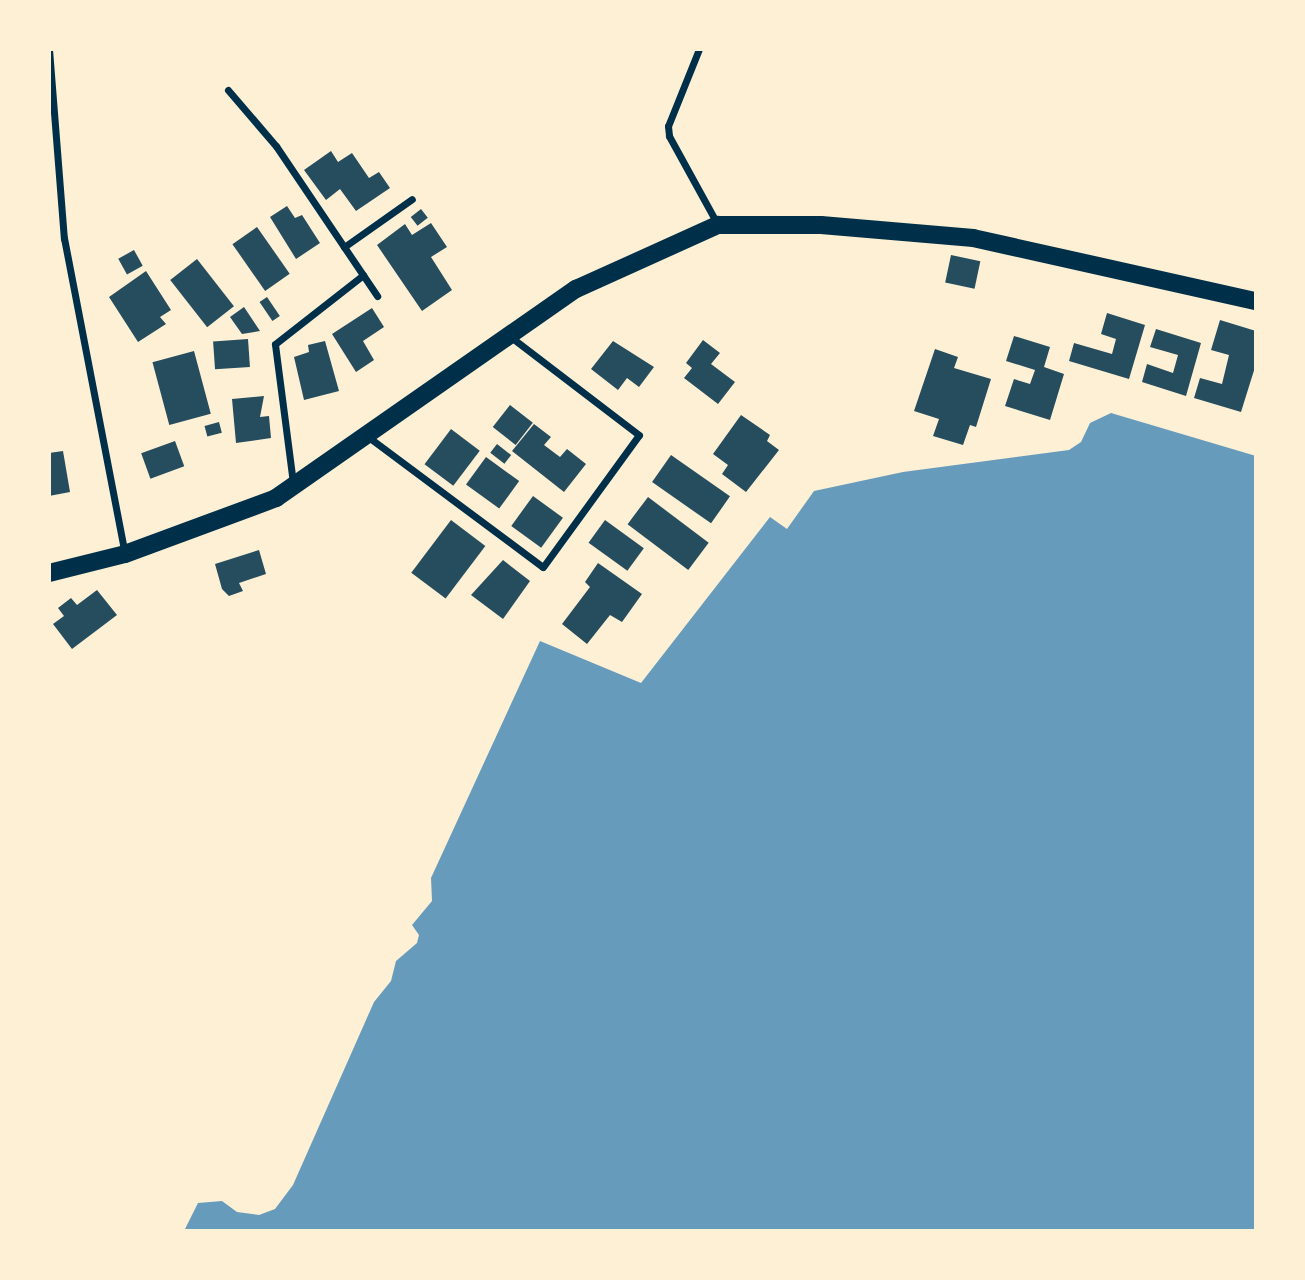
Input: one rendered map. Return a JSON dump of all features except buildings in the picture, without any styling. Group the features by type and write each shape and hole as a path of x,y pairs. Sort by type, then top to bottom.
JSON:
{"main road":[{"path":"49,573 125,554 276,498 576,289 718,225 821,225 973,238 1256,301"}],"street":[{"path":"49,49 64,237 125,554"},
{"path":"699,49 668,126 669,136 718,225"},
{"path":"228,90 275,146 377,296"},
{"path":"344,247 412,199"},
{"path":"293,486 275,344 363,275"},
{"path":"365,435 543,568 639,435 508,335"}],"water":[{"path":"1111,413 1256,456 1256,1231 184,1231 198,1203 222,1201 237,1212 259,1215 275,1209 293,1185 374,1002 391,981 396,961 417,943 419,935 412,925 432,901 431,878 540,641 641,683 770,517 787,529 814,491 903,472 1069,450 1081,442 1090,423"}]}
